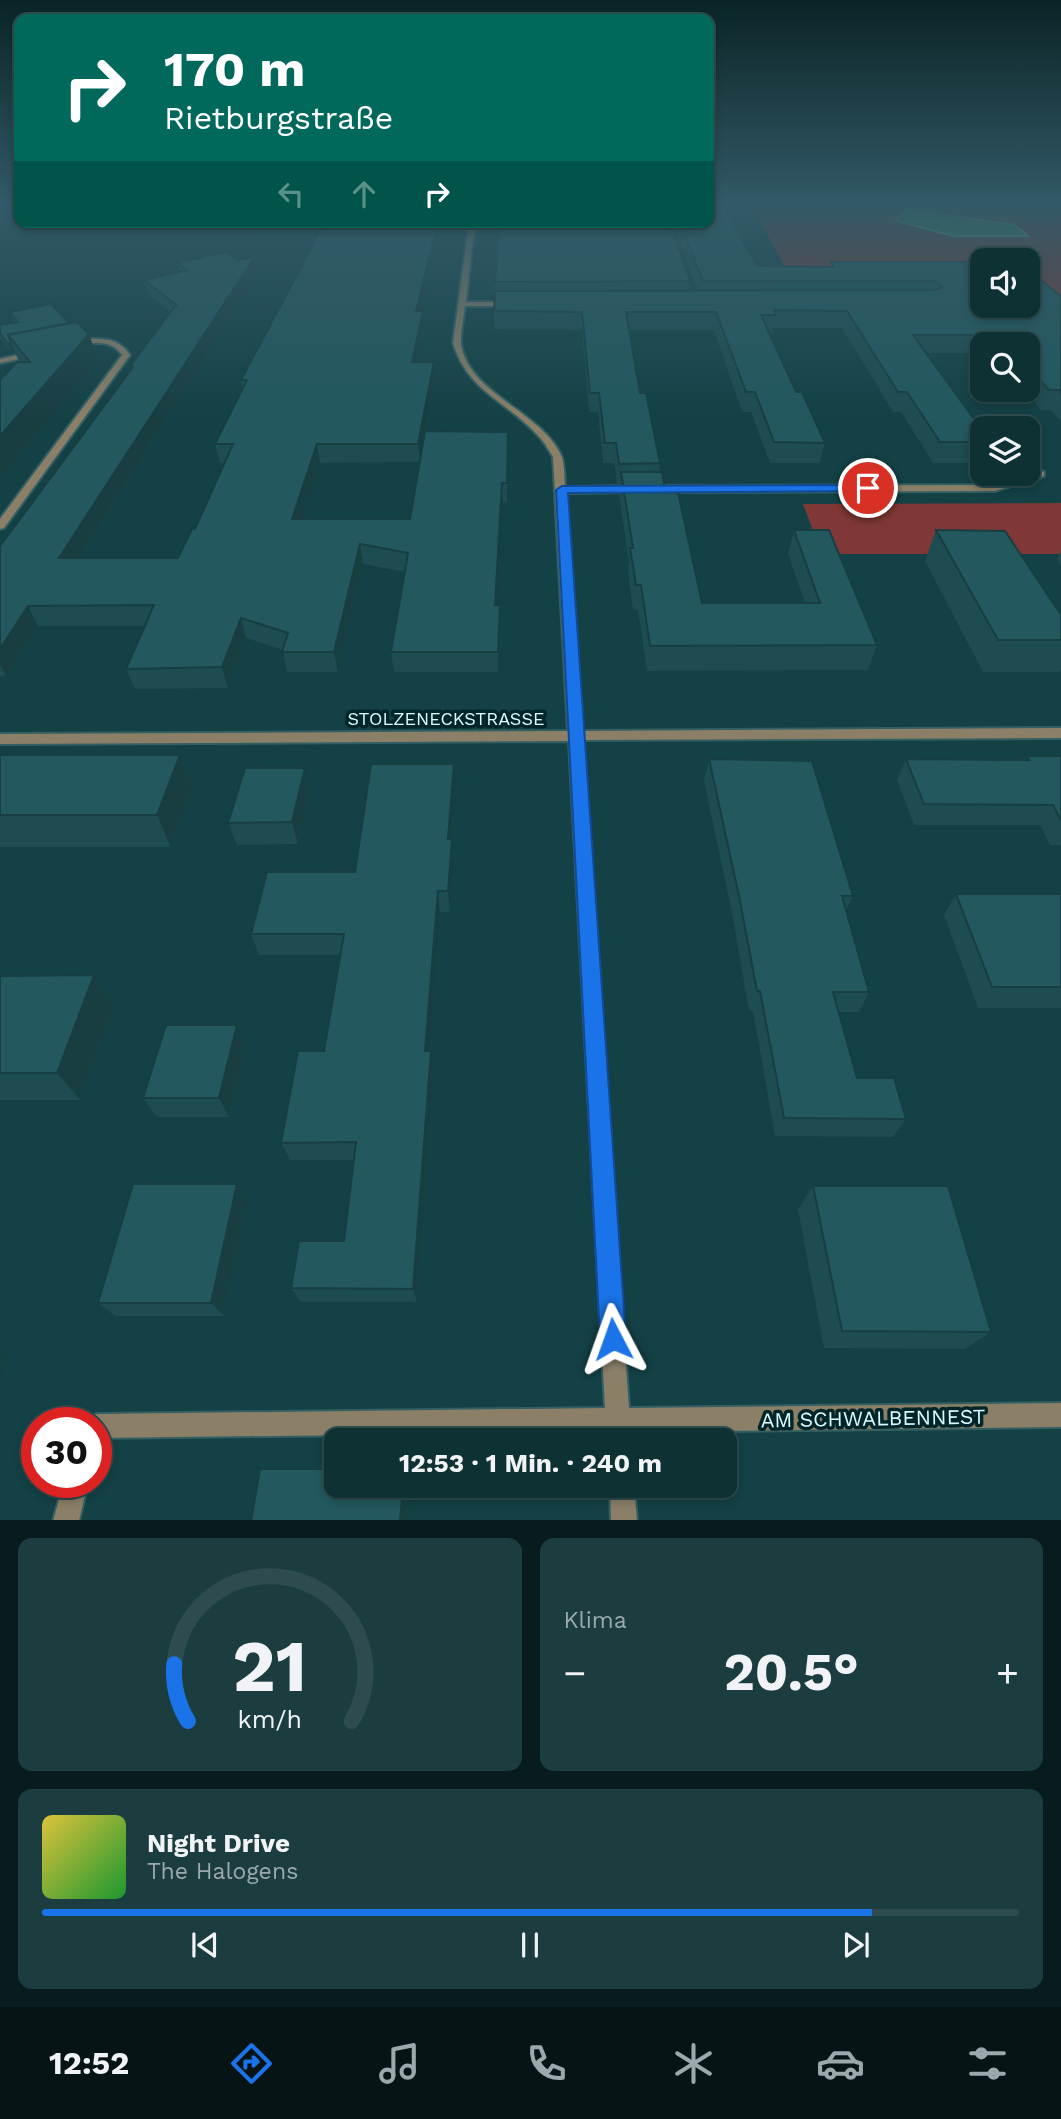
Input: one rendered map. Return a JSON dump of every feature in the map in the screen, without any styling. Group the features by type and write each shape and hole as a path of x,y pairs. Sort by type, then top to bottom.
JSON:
{"street":[{"path":"465,276 457,343 460,358 477,380 543,435 558,457 619,1428"},
{"path":"462,304 517,304"},
{"path":"0,526 126,355 123,347 113,342 64,346"},
{"path":"0,361 52,349"},
{"path":"562,490 995,488 1041,474"},
{"name":"STOLZENECKSTRASSE","path":"0,739 1061,733"},
{"name":"AM SCHWALBENNEST","path":"678,1428 1061,1415"},
{"name":"AM SCHWALBENNEST","path":"112,1426 358,1428"},
{"path":"66,1520 72,1498"},
{"path":"623,1498 624,1520"}],"shaded area":[{"path":"790,276 970,276 970,318 1040,318 1040,276 1061,276 1061,354 1040,348 1040,332 985,332"},
{"path":"1061,503 1061,554 822,554 803,504"}],"building":[{"path":"162,276 242,276 59,558 178,558 192,529 195,529 233,444 215,444 247,380 241,380 296,276 425,276 416,311 423,311 412,362 434,362 418,444 317,444 292,519 410,519 425,431 508,432 507,483 502,483 495,605 500,605 498,652 391,652 408,553 360,544 334,652 282,652 288,633 241,618 222,667 126,669 154,605 28,606 0,649 0,546 176,305 144,280"},
{"path":"496,276 688,276 690,281 495,282"},
{"path":"701,276 970,276 970,318 1040,318 1041,280 1061,297 1061,393 1059,390 1049,390 1040,380 1040,332 913,335 972,416 970,442 940,442 907,392 898,392 847,311 774,310 776,315 761,315 796,392 802,392 825,443 774,442 755,392 746,392 716,312 626,312 640,393 646,393 660,463 619,464 616,443 605,443 599,393 590,393 582,312 494,311 495,291 935,290 942,287 935,281 703,281"},
{"path":"51,304 69,323 8,335 11,343 8,344 0,333 0,325 18,322 10,312"},
{"path":"78,323 89,334 0,436 0,380 17,362 30,362 8,335"},
{"path":"621,472 662,472 665,488 677,488 702,603 820,603 794,530 829,530 877,645 650,646 641,585 636,585"},
{"path":"936,530 1005,531 1061,615 1061,640 998,640"},
{"path":"0,755 180,755 157,815 0,815"},
{"path":"1027,756 1061,756 1061,820 1053,805 924,804 906,759 1029,760"},
{"path":"709,759 812,761 853,896 842,896 869,992 833,992 857,1078 894,1078 906,1119 784,1118 760,991 757,991"},
{"path":"371,764 454,764 448,839 452,839 448,891 438,891 425,1051 431,1051 413,1289 291,1288 299,1241 344,1241 356,1142 281,1143 298,1051 324,1051 344,934 251,934 267,872 355,872"},
{"path":"245,768 305,768 292,822 228,823"},
{"path":"956,894 1061,894 1061,987 992,987"},
{"path":"94,975 57,1073 0,1073 0,976"},
{"path":"166,1025 237,1025 219,1098 143,1098"},
{"path":"133,1184 237,1184 211,1303 98,1303"},
{"path":"813,1186 948,1186 991,1332 842,1331"},
{"path":"260,1469 324,1469 324,1498 402,1498 400,1520 251,1520"}],"route":[{"path":"613,1339 562,490 868,488"}]}
